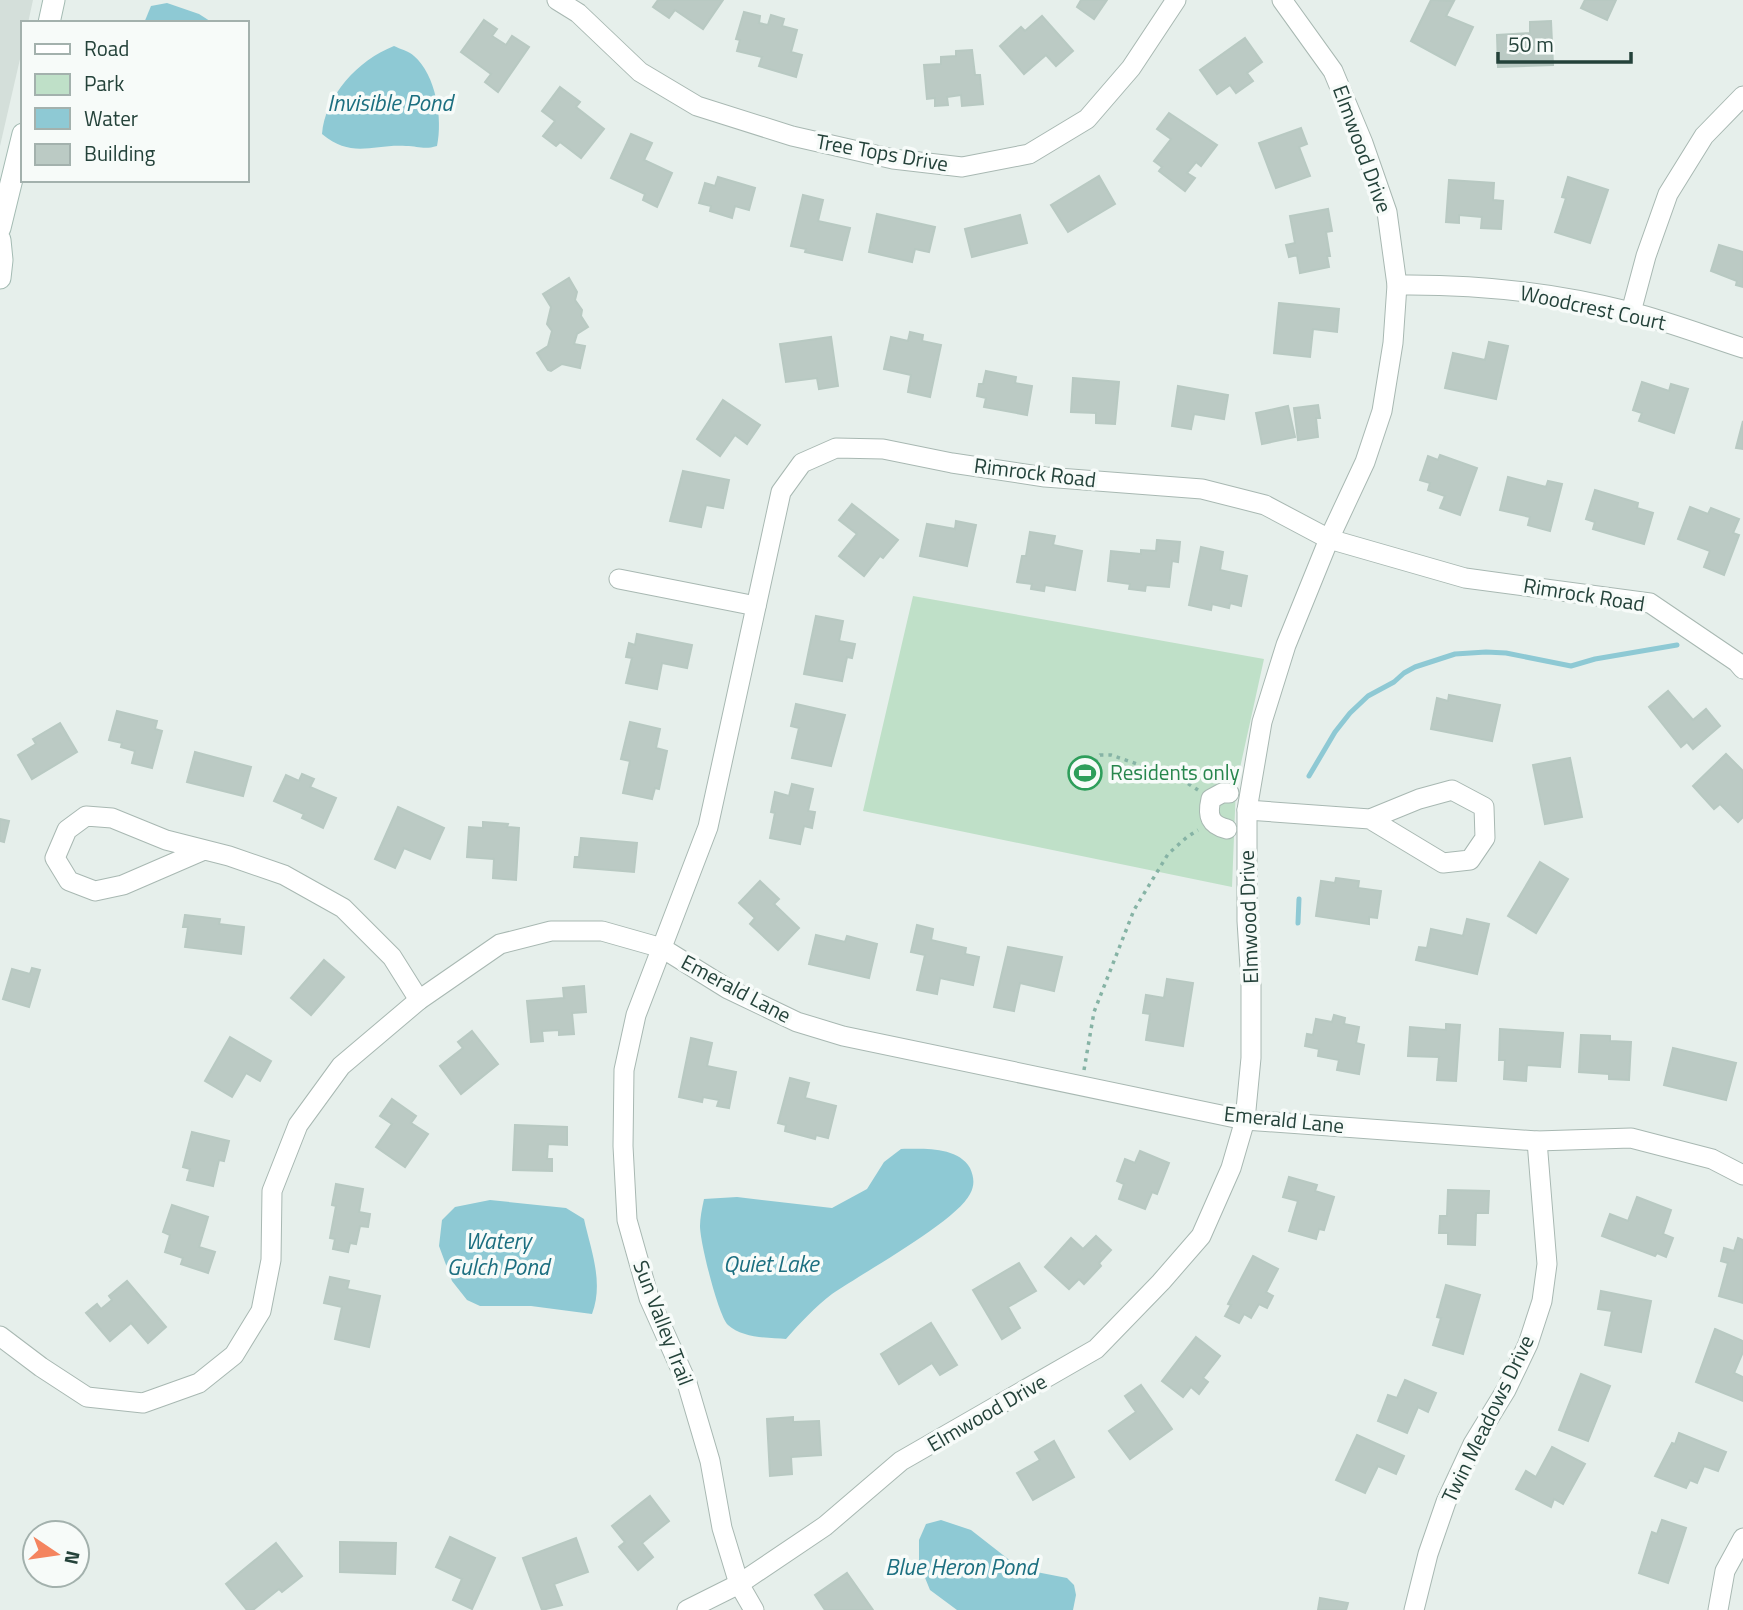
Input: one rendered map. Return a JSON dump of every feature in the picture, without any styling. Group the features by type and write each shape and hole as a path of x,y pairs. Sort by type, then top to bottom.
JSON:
{"main road":[{"path":"49,21 54,0"},
{"path":"0,228 21,142"},
{"path":"0,240 0,278"}],"street":[{"name":"Tree Tops Drive","path":"557,0 583,7 640,72 698,106 792,135 893,159 962,167 1029,154 1087,120 1131,68 1176,0"},
{"name":"Elmwood Drive","path":"687,1610 739,1584 825,1526 901,1461 1097,1349 1201,1236 1231,1168 1245,1120 1251,1058 1247,810 1262,722 1286,645 1329,539 1365,461 1382,411 1393,343 1397,285 1387,212 1363,143 1332,71 1282,0"},
{"path":"1631,312 1646,256 1668,194 1704,136 1743,96"},
{"name":"Woodcrest Court","path":"1397,285 1455,285 1542,293 1631,312 1743,348"},
{"name":"Rimrock Road","path":"662,948 708,827 782,492 802,463 836,448 883,449 1045,477 1202,488 1265,505 1329,539 1465,578 1650,603 1737,662 1743,669"},
{"path":"619,579 756,606"},
{"path":"1247,810 1370,819 1419,799 1452,790 1484,807 1485,838 1470,860 1443,863 1370,819"},
{"path":"1220,796 1209,817 1220,826"},
{"path":"204,850 123,886 95,891 69,881 55,858 67,830 86,816 112,818 166,840 204,850 284,875 343,908 392,957 419,1000"},
{"name":"Emerald Lane","path":"0,1336 87,1397 143,1403 199,1383 234,1355 261,1311 271,1260 272,1191 298,1125 341,1066 419,1000 500,944 551,931 602,931 662,948 728,989 797,1022 843,1036 1245,1120 1537,1141 1631,1138 1712,1159 1743,1175"},
{"name":"Sun Valley Trail","path":"662,948 636,1015 624,1070 623,1146 627,1220 649,1298 691,1396 710,1461 722,1528 739,1584 754,1610"},
{"name":"Twin Meadows Drive","path":"1414,1610 1428,1554 1446,1503 1473,1444 1506,1390 1528,1344 1542,1301 1547,1264 1537,1141"},
{"path":"1718,1610 1725,1571 1743,1538"}],"path":[{"path":"1095,762 1100,755 1111,755 1181,779 1220,796"},
{"path":"1081,1086 1094,1012 1134,910 1168,854 1187,837 1220,826"}],"shaded area":[{"path":"0,0 33,0 28,21 21,21 21,55 0,146"}],"green space":[{"path":"913,596 1264,659 1236,786 1232,887 863,811"}],"water":[{"path":"167,3 199,14 210,21 145,21 151,6"},
{"name":"Invisible Pond","path":"394,46 412,54 428,74 438,111 437,146 363,149 333,142 322,134 329,106 337,93 368,60"},
{"name":"Quiet Lake","path":"901,1149 939,1150 964,1161 970,1168 973,1184 962,1205 907,1247 832,1294 786,1339 748,1335 728,1325 715,1294 703,1247 700,1226 704,1199 737,1197 832,1208 867,1189 884,1162"},
{"name":"Watery Gulch Pond","path":"490,1200 566,1208 584,1219 597,1278 592,1314 531,1306 480,1306 467,1300 452,1281 439,1246 442,1220 455,1207"},
{"name":"Blue Heron Pond","path":"941,1520 971,1530 1021,1569 1067,1578 1074,1585 1076,1595 1073,1610 957,1610 930,1590 919,1563 919,1540 926,1524"}],"building":[{"path":"658,0 723,0 703,29 675,10 669,18 653,7"},
{"path":"1081,0 1107,0 1094,19 1077,7"},
{"path":"1431,0 1454,1 1446,16 1473,27 1455,65 1411,41"},
{"path":"1585,0 1616,0 1607,20 1581,8"},
{"path":"744,12 760,16 759,23 768,25 771,15 784,19 782,26 797,30 791,52 802,55 796,77 759,66 762,57 737,51 740,40 736,39"},
{"path":"1042,16 1073,51 1056,66 1046,55 1024,74 1000,46 1021,27 1025,31"},
{"path":"484,20 497,29 492,36 506,45 512,36 529,47 498,92 485,82 491,74 461,52"},
{"path":"1551,21 1553,65 1498,67 1497,35 1530,33 1530,22"},
{"path":"1245,38 1262,62 1247,73 1253,81 1236,93 1230,85 1217,94 1200,70"},
{"path":"972,50 975,75 980,75 983,104 962,106 961,95 947,97 948,105 935,106 935,98 927,99 924,65 941,64 941,57 956,56 956,51"},
{"path":"560,87 580,102 576,107 604,129 581,158 560,142 556,146 543,136 555,121 542,111"},
{"path":"1169,113 1217,145 1201,166 1196,162 1187,173 1195,178 1185,191 1159,171 1162,167 1154,161 1171,139 1157,129"},
{"path":"1301,128 1307,144 1299,147 1310,176 1276,188 1259,143"},
{"path":"631,134 652,143 644,160 672,173 657,207 643,200 645,194 611,178"},
{"path":"1099,176 1115,204 1068,232 1051,205"},
{"path":"718,177 755,188 749,210 735,206 732,218 710,211 711,206 699,203 705,183 715,186"},
{"path":"1568,177 1608,190 1590,243 1555,232 1566,198 1562,197"},
{"path":"1449,180 1494,183 1493,200 1503,201 1501,229 1481,228 1482,217 1459,215 1459,223 1446,222"},
{"path":"803,195 823,200 818,221 850,228 842,260 791,246"},
{"path":"1328,209 1332,231 1326,232 1329,267 1300,273 1297,255 1289,257 1286,245 1295,243 1290,216"},
{"path":"877,214 935,227 929,252 915,249 912,262 869,252"},
{"path":"1020,215 1027,243 972,257 965,229"},
{"path":"1719,245 1743,252 1743,287 1736,285 1737,281 1711,271"},
{"path":"569,278 577,292 575,300 582,310 581,316 588,327 577,334 574,344 585,346 580,368 562,364 551,371 537,353 548,346 552,331 547,324 551,307 543,294"},
{"path":"1279,303 1339,309 1337,332 1313,329 1310,357 1274,353"},
{"path":"910,332 923,335 922,341 941,345 930,397 908,392 911,375 884,369 891,337 908,341"},
{"path":"831,337 838,386 819,389 817,378 786,382 780,344"},
{"path":"1489,342 1508,346 1496,399 1445,388 1453,353 1485,360"},
{"path":"986,371 1016,377 1015,383 1032,386 1027,415 984,407 986,398 977,396 979,384 983,384"},
{"path":"1073,378 1119,382 1115,424 1096,423 1096,413 1071,412"},
{"path":"1642,382 1669,391 1671,384 1688,389 1674,433 1639,421 1642,413 1633,410"},
{"path":"1178,386 1228,395 1224,419 1194,414 1191,429 1172,426"},
{"path":"723,400 760,425 747,444 735,435 720,456 697,439"},
{"path":"1318,405 1318,437 1298,440 1294,408"},
{"path":"1288,406 1295,437 1262,444 1256,413"},
{"path":"1743,421 1743,449 1736,448"},
{"path":"1440,455 1477,468 1460,515 1440,508 1445,496 1428,490 1430,483 1420,480 1428,456 1438,460"},
{"path":"683,471 729,480 723,508 706,505 701,527 670,521"},
{"path":"1508,477 1546,487 1548,481 1562,484 1550,531 1528,525 1530,517 1500,510"},
{"path":"1595,490 1638,503 1637,508 1653,513 1644,544 1593,529 1595,522 1586,519"},
{"path":"852,504 898,540 883,558 880,556 864,576 839,556 857,534 839,520"},
{"path":"1690,507 1708,514 1711,508 1739,519 1733,533 1739,535 1724,575 1704,567 1710,551 1678,539"},
{"path":"956,521 976,525 967,566 920,556 927,524 955,529"},
{"path":"1030,532 1055,536 1053,545 1082,551 1075,590 1045,585 1044,591 1031,589 1032,584 1017,582 1022,556 1026,556"},
{"path":"1157,540 1180,542 1178,562 1172,561 1169,587 1146,585 1145,591 1129,589 1130,584 1108,581 1111,551 1141,554 1141,550 1156,551"},
{"path":"1201,547 1223,552 1220,570 1247,576 1241,606 1230,603 1229,608 1212,604 1211,610 1189,605"},
{"path":"816,616 843,621 839,641 855,644 852,658 847,657 842,681 804,674"},
{"path":"637,634 692,645 687,668 662,663 657,689 626,683 632,658 626,657 629,643 635,645"},
{"path":"1668,691 1693,720 1706,709 1720,726 1693,749 1687,742 1681,747 1649,707"},
{"path":"1449,695 1500,705 1492,741 1431,729 1437,698 1448,701"},
{"path":"796,704 845,715 831,766 792,758 799,728 791,726"},
{"path":"117,711 157,721 155,729 162,731 152,768 132,763 135,751 121,747 122,743 109,740"},
{"path":"630,722 660,729 656,748 667,751 659,789 655,788 652,799 623,793 630,761 621,759"},
{"path":"60,723 77,752 32,779 18,755 36,744 33,739"},
{"path":"195,752 251,767 243,796 187,782"},
{"path":"1726,754 1743,771 1743,817 1738,822 1720,804 1714,809 1693,786"},
{"path":"1570,758 1582,817 1545,824 1533,765"},
{"path":"302,774 314,779 310,787 336,798 323,828 302,818 304,814 274,801 286,775 299,781"},
{"path":"792,784 813,789 808,811 815,812 812,828 804,826 800,844 770,838 775,813 771,812 775,792 789,796"},
{"path":"398,807 444,828 430,859 404,848 395,868 375,859"},
{"path":"0,819 9,821 4,842 0,841"},
{"path":"483,822 508,824 507,827 519,828 516,880 493,878 494,859 467,857 469,827 483,828"},
{"path":"581,838 637,843 634,872 574,867 575,857 579,857"},
{"path":"1540,862 1568,879 1536,933 1508,916"},
{"path":"1336,878 1359,881 1358,888 1381,891 1377,918 1369,917 1369,924 1316,916 1321,881 1335,883"},
{"path":"760,881 779,899 774,904 799,928 778,950 750,924 755,918 739,903"},
{"path":"185,915 220,919 219,924 244,927 241,954 185,947 188,927 183,927"},
{"path":"1467,919 1489,924 1477,974 1416,960 1419,947 1427,948 1431,929 1463,936"},
{"path":"917,925 933,929 931,940 966,948 965,954 979,957 973,985 940,978 937,994 917,990 925,955 911,952"},
{"path":"816,935 845,942 847,936 877,944 869,978 809,964"},
{"path":"1008,947 1062,957 1054,991 1020,983 1014,1011 994,1007"},
{"path":"324,960 344,977 311,1015 291,998"},
{"path":"32,968 40,970 29,1007 3,999 12,969 30,974"},
{"path":"1167,979 1193,983 1183,1046 1146,1040 1150,1014 1143,1013 1146,995 1164,998"},
{"path":"584,986 586,1012 572,1013 574,1034 559,1035 559,1030 542,1031 543,1041 531,1042 527,1001 564,998 563,988"},
{"path":"1334,1015 1345,1018 1344,1024 1359,1027 1356,1043 1364,1045 1359,1074 1337,1070 1339,1060 1318,1056 1319,1049 1305,1046 1307,1034 1313,1035 1316,1019 1332,1022"},
{"path":"1446,1024 1460,1025 1456,1081 1437,1080 1439,1057 1408,1056 1410,1027 1446,1030"},
{"path":"1500,1029 1563,1033 1560,1067 1527,1065 1526,1081 1504,1079 1505,1060 1499,1060"},
{"path":"472,1031 498,1064 461,1094 440,1066 463,1048 458,1042"},
{"path":"1581,1035 1610,1036 1610,1041 1631,1042 1629,1080 1609,1079 1609,1074 1579,1072"},
{"path":"230,1037 271,1061 260,1081 246,1073 232,1097 205,1081"},
{"path":"691,1038 712,1043 707,1066 736,1072 729,1108 717,1106 719,1100 703,1097 702,1102 679,1097"},
{"path":"1673,1048 1736,1063 1726,1100 1664,1085"},
{"path":"790,1078 809,1083 805,1098 836,1106 828,1138 816,1135 815,1139 785,1131 786,1125 778,1123"},
{"path":"392,1099 416,1116 411,1123 428,1134 405,1167 376,1147 392,1124 380,1116"},
{"path":"515,1125 567,1127 567,1145 548,1144 547,1159 552,1159 552,1171 513,1170"},
{"path":"192,1132 229,1141 224,1161 219,1160 213,1186 187,1180 190,1169 183,1167"},
{"path":"1140,1151 1169,1163 1157,1194 1152,1192 1145,1209 1119,1199 1124,1184 1117,1181 1125,1159 1135,1163"},
{"path":"1289,1177 1317,1185 1315,1191 1334,1197 1324,1230 1319,1229 1316,1239 1289,1231 1298,1201 1283,1197"},
{"path":"336,1184 363,1189 359,1212 370,1214 368,1227 360,1226 356,1244 350,1243 348,1252 333,1249 335,1239 330,1238 336,1206 332,1205"},
{"path":"1448,1190 1489,1191 1488,1213 1476,1213 1475,1245 1448,1244 1448,1233 1439,1233 1440,1216 1447,1216"},
{"path":"1637,1197 1671,1210 1663,1234 1673,1238 1666,1257 1657,1253 1655,1256 1602,1236 1610,1214 1628,1221"},
{"path":"172,1205 208,1217 199,1247 215,1252 208,1273 181,1264 183,1258 165,1252 170,1235 163,1232"},
{"path":"1096,1236 1111,1250 1099,1263 1101,1266 1084,1284 1079,1279 1069,1289 1045,1267 1071,1238 1083,1249"},
{"path":"1738,1238 1743,1240 1743,1303 1719,1296 1728,1263 1721,1261 1724,1248 1734,1251"},
{"path":"1253,1256 1278,1269 1266,1292 1273,1296 1267,1308 1259,1304 1251,1318 1244,1314 1239,1323 1225,1316 1231,1305 1228,1304"},
{"path":"1019,1263 1036,1291 1008,1307 1020,1328 1002,1339 973,1290"},
{"path":"330,1277 349,1281 347,1289 380,1296 369,1347 335,1339 342,1307 324,1303"},
{"path":"127,1281 166,1327 148,1343 131,1323 110,1341 86,1313 97,1304 101,1309 112,1300 109,1296"},
{"path":"1446,1285 1480,1295 1463,1354 1433,1345 1441,1318 1437,1317"},
{"path":"1601,1291 1651,1301 1641,1352 1605,1345 1612,1311 1598,1309"},
{"path":"931,1323 957,1365 940,1375 932,1363 899,1384 881,1354"},
{"path":"1715,1329 1743,1341 1743,1352 1734,1373 1743,1377 1743,1401 1696,1382"},
{"path":"1196,1337 1220,1356 1203,1378 1208,1382 1199,1394 1191,1387 1183,1397 1162,1381"},
{"path":"1581,1374 1610,1386 1588,1441 1559,1430"},
{"path":"1405,1380 1436,1393 1428,1412 1418,1407 1407,1433 1378,1421 1388,1395 1397,1398"},
{"path":"1141,1385 1172,1429 1130,1459 1109,1431 1136,1412 1125,1396"},
{"path":"793,1417 793,1422 819,1421 821,1455 791,1457 792,1474 770,1476 767,1419"},
{"path":"1679,1433 1726,1452 1718,1471 1704,1466 1697,1483 1690,1480 1686,1488 1655,1476"},
{"path":"1357,1435 1404,1456 1396,1474 1378,1466 1365,1493 1336,1480"},
{"path":"1054,1441 1074,1477 1033,1500 1017,1473 1040,1460 1035,1452"},
{"path":"1552,1447 1585,1464 1563,1504 1554,1499 1551,1507 1516,1489 1526,1471 1536,1477"},
{"path":"650,1496 669,1521 642,1543 653,1557 638,1570 619,1547 625,1542 612,1526"},
{"path":"1662,1520 1686,1528 1668,1583 1639,1573 1652,1532 1657,1534"},
{"path":"450,1537 495,1558 472,1609 453,1600 462,1579 436,1567"},
{"path":"576,1538 588,1572 554,1584 562,1605 542,1610 523,1558"},
{"path":"340,1542 396,1543 395,1574 340,1572"},
{"path":"276,1543 302,1576 282,1592 279,1589 253,1610 247,1610 226,1584"},
{"path":"847,1573 873,1610 825,1610 815,1595"},
{"path":"1320,1598 1348,1603 1346,1610 1318,1610"}],"waterway":[{"path":"1309,776 1335,732 1350,713 1368,696 1415,667 1455,654 1486,652 1506,653 1571,666 1595,659 1677,645"},
{"path":"1298,923 1299,899"}],"place":[{"name":"Residents only","path":"1085,773"}]}
